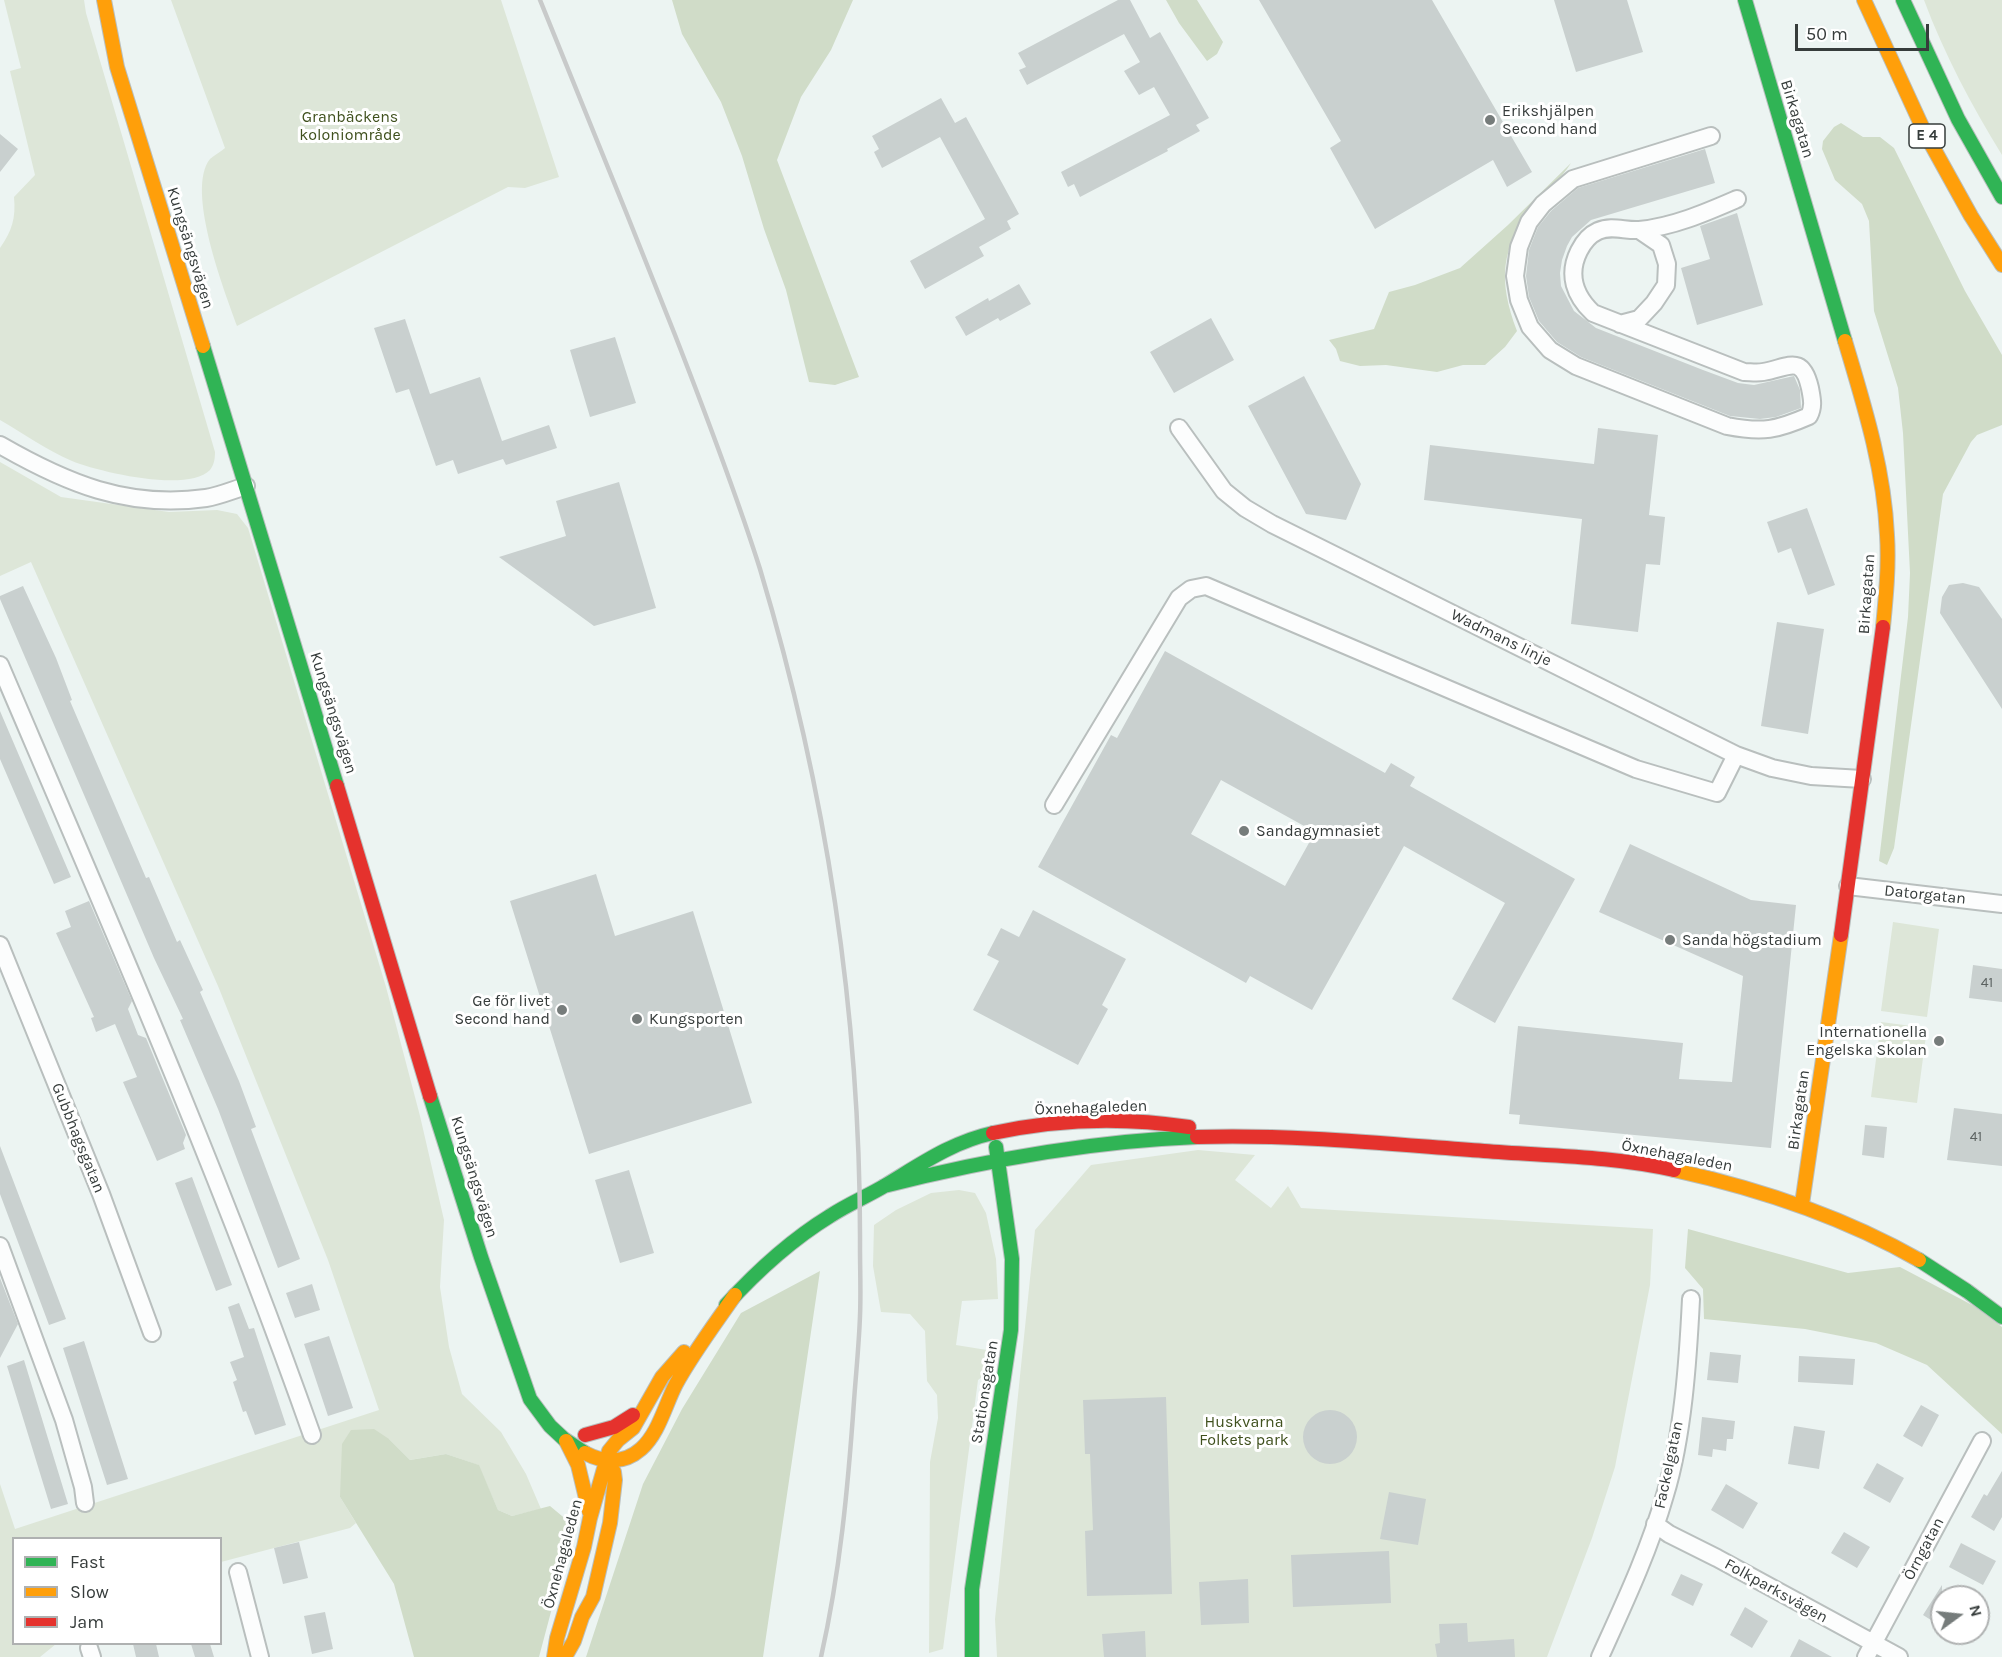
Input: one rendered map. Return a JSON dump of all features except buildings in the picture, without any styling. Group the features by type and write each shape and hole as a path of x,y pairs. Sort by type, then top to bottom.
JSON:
{"main road":[{"name":"Kungsängsvägen","path":"104,0 117,67 483,1264 530,1399 542,1417 566,1441 588,1455 607,1460"},
{"name":"Birkagatan","path":"1745,0 1860,389 1881,473 1886,521 1887,570 1878,657 1802,1204"},
{"name":"E 4","path":"1864,0 1925,133 1971,216 2002,265"},
{"name":"E 4","path":"1903,0 1958,119 2002,197"},
{"name":"Öxnehagaleden","path":"554,1657 556,1638 613,1446 633,1428 662,1377 735,1295 763,1268 826,1218 884,1186 932,1155 960,1142 993,1133 1057,1123 1112,1121 1163,1122 1241,1136"},
{"name":"Stationsgatan","path":"972,1657 972,1589 1011,1320 1012,1259 999,1160 993,1133"},
{"name":"Öxnehagaleden","path":"884,1186 999,1160 1098,1144 1163,1138 1241,1136 1397,1144 1639,1163 1769,1193 1864,1230 1912,1256 1976,1296 2002,1317"},
{"name":"Öxnehagaleden","path":"633,1470 636,1453 650,1438 677,1383 735,1295"},
{"path":"585,1435 614,1427 631,1417 645,1404"},
{"path":"550,1426 585,1435 599,1448 614,1472 615,1480 614,1502 593,1597 565,1657"},
{"name":"Kungsängsvägen","path":"566,1441 578,1465 584,1484 590,1518"},
{"path":"607,1460 623,1459 636,1453"},
{"path":"610,1523 628,1486"}],"street":[{"path":"1711,136 1573,179 1543,204 1529,222 1519,247 1515,276 1519,300 1530,327 1550,350 1576,366 1727,426 1754,431 1785,426 1809,416 1813,407 1812,398 1806,374 1800,367 1787,365 1761,373 1744,372 1619,324 1593,313 1582,303 1572,274 1576,257 1584,242 1598,231 1615,228 1639,230 1694,218 1737,199"},
{"path":"1619,324 1639,319 1654,303 1665,285 1667,264 1661,244 1639,230"},
{"name":"Wadmans linje","path":"1179,428 1224,490 1245,508 1272,524 1736,755 1772,768 1811,776 1862,779"},
{"path":"0,445 40,468 99,492 154,501 208,498 246,486"},
{"path":"1054,805 1179,598 1191,588 1206,586 1636,769 1717,793 1736,755"},
{"path":"0,665 175,1074 270,1315 312,1435"},
{"name":"Datorgatan","path":"1848,886 2002,904"},
{"name":"Gubbhagsgatan","path":"0,945 101,1194 152,1333"},
{"path":"0,1246 64,1420 85,1503"},
{"name":"Fackelgatan","path":"1600,1657 1630,1590 1665,1494 1677,1441 1689,1342 1691,1299"},
{"name":"Örngatan","path":"1869,1651 1982,1441"},
{"name":"Folkparksvägen","path":"1655,1524 1669,1534 1718,1558 1869,1651 1899,1657"},
{"path":"238,1572 260,1657"}],"green space":[{"path":"4,0 84,0 215,452 210,470 199,477 164,480 102,470 72,461 0,420 0,248 12,224 14,197 35,175 10,71 21,68"},
{"name":"Granbäckens koloniområde","path":"171,0 501,0 559,177 525,188 508,187 237,326 210,241 204,216 202,193 203,174 210,159 225,148"},
{"path":"672,0 853,0 831,50 801,97 777,160 859,377 835,385 809,382 786,290 764,229 742,156 721,102 682,34"},
{"path":"1166,0 1197,0 1223,42 1217,54 1207,61 1179,23"},
{"path":"1924,0 2002,0 2002,155 1959,79"},
{"path":"1841,123 1863,137 1880,137 1894,148 1965,291 2002,355 2002,425 1977,435 1971,442 1943,494 1894,848 1887,865 1879,861 1908,617 1910,573 1903,433 1898,388 1874,311 1869,221 1862,204 1835,180 1822,149 1823,141 1834,127"},
{"path":"1571,163 1563,175 1534,205 1514,236 1506,265 1505,280 1517,331 1505,347 1485,365 1463,365 1437,372 1386,365 1360,366 1340,361 1336,349 1329,340 1374,329 1389,292 1460,268"},
{"path":"0,462 61,497 169,512 217,510 237,514 248,528 386,987 420,1116 444,1220 440,1287 449,1347 462,1394 501,1432 526,1474 541,1509 512,1516 498,1510 478,1465 446,1454 410,1460 389,1439 340,1497 356,1523 350,1528 222,1562 222,1537 12,1537 12,1645 55,1645 40,1657 0,1657 0,1484 15,1529 379,1410 328,1260 218,986 31,562 0,576"},
{"path":"1893,922 1939,929 1927,1017 1881,1011"},
{"path":"1881,1022 1927,1028 1917,1103 1871,1097"},
{"name":"Huskvarna Folkets park","path":"1198,1150 1255,1155 1235,1180 1271,1208 1288,1186 1301,1208 1653,1229 1650,1285 1615,1467 1592,1538 1547,1657 997,1657 995,1619 1035,1230 1091,1165"},
{"path":"959,1190 975,1193 986,1213 996,1259 998,1299 962,1301 956,1345 993,1351 993,1369 978,1380 943,1649 929,1653 930,1462 938,1418 937,1395 927,1381 925,1331 910,1314 881,1312 873,1266 874,1225 896,1210 931,1193"},
{"path":"1688,1229 1848,1273 1900,1267 1974,1306 2002,1327 2002,1434 1927,1365 1876,1343 1805,1329 1704,1319 1703,1289 1685,1268"},
{"path":"820,1271 763,1657 586,1657 643,1484 682,1409 741,1313"},
{"path":"374,1429 389,1439 410,1460 446,1454 479,1465 498,1510 512,1516 550,1506 568,1521 569,1544 539,1657 414,1657 394,1584 340,1497 342,1444 351,1430"}],"railway":[{"path":"540,0 675,335 740,510 760,569 783,652 804,735 821,820 835,904 854,1075 859,1161 860,1290 858,1348 846,1498 833,1594 821,1657"}],"traffic: fast":[{"path":"1745,0 1845,341"},
{"path":"1903,0 1958,119 2002,197"},
{"path":"203,346 337,786"},
{"path":"430,1096 481,1257 530,1399 550,1426 585,1453"},
{"path":"726,1305 775,1257 830,1216 937,1154 993,1133"},
{"path":"884,1186 1039,1153 1118,1143 1197,1137"},
{"path":"972,1657 972,1589 1011,1330 1012,1259 996,1147"},
{"path":"1919,1260 2002,1317"}],"traffic: slow":[{"path":"104,0 117,67 203,346"},
{"path":"1864,0 1925,133 1971,216 2002,265"},
{"path":"1845,341 1872,437 1882,485 1888,558 1883,627"},
{"path":"1802,1204 1841,935"},
{"path":"1674,1170 1769,1195 1830,1217 1919,1260"},
{"path":"585,1453 599,1459 614,1460 628,1457 641,1449 653,1435 683,1372 735,1295"},
{"path":"554,1657 557,1638 609,1451 633,1428 662,1377 684,1352"},
{"path":"566,1441 578,1465 589,1511"},
{"path":"565,1657 593,1597 610,1523 615,1480 614,1472 606,1458"}],"traffic: jam":[{"path":"1841,935 1883,627"},
{"path":"337,786 430,1096"},
{"path":"993,1133 1041,1125 1091,1121 1140,1122 1189,1127"},
{"path":"1197,1137 1305,1138 1603,1159 1674,1170"},
{"path":"585,1435 614,1427 633,1415"}],"place":[{"name":"Erikshjälpen Second hand","path":"1490,120"},
{"name":"Sandagymnasiet","path":"1244,831"},
{"name":"Sanda högstadium","path":"1670,940"},
{"name":"Ge för livet Second hand","path":"562,1010"},
{"name":"Kungsporten","path":"637,1019"},
{"name":"Internationella Engelska Skolan","path":"1939,1041"}]}
